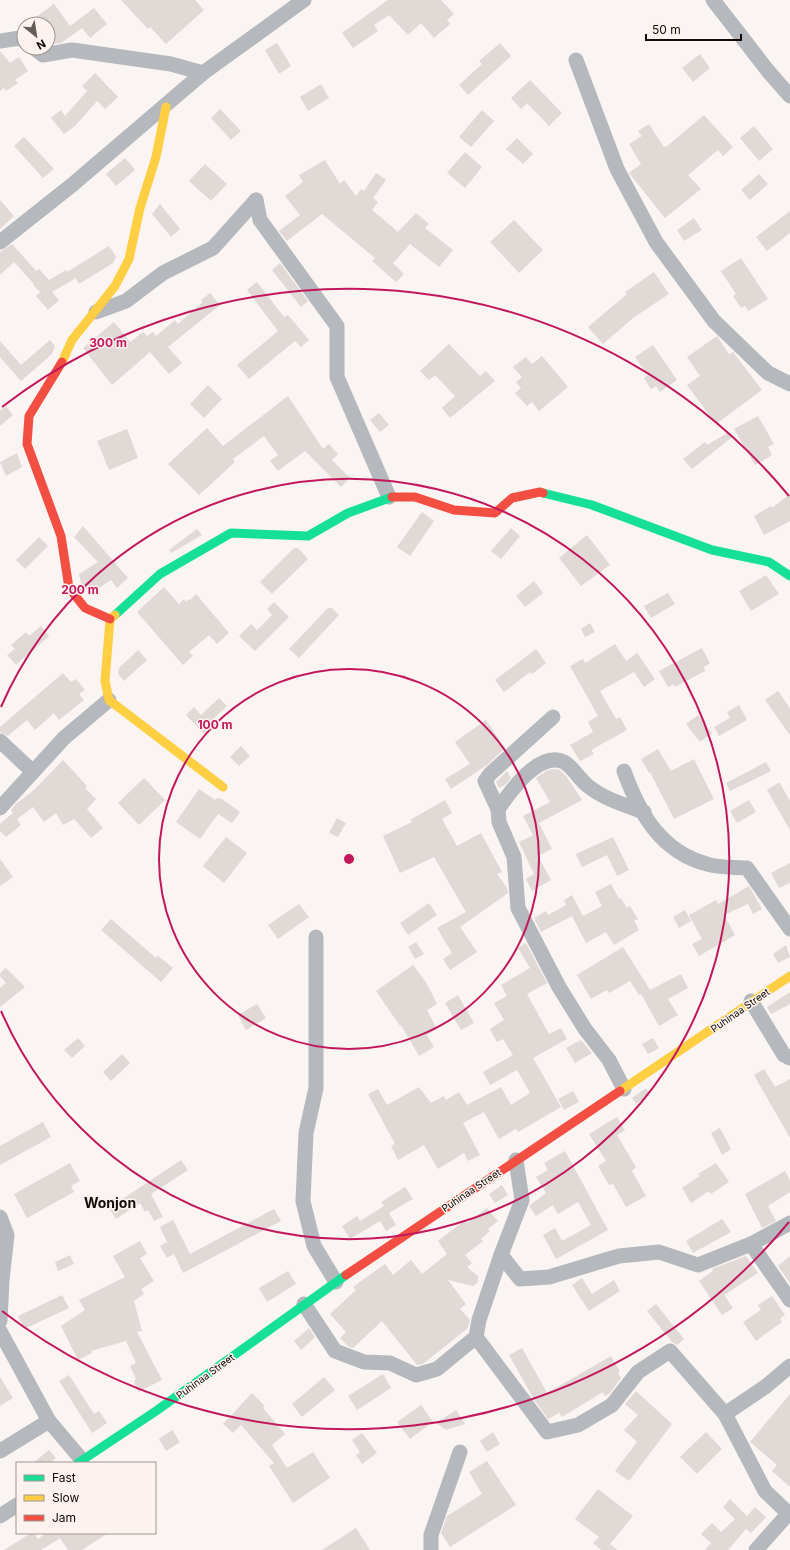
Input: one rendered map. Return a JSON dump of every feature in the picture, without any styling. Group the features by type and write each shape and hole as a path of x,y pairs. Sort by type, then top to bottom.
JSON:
{"street":[{"path":"713,0 768,71 790,96"},
{"path":"0,242 72,185 166,107 203,73 299,1"},
{"path":"0,42 16,39"},
{"path":"56,53 72,50 171,64 203,73"},
{"path":"576,60 617,169 656,242 714,321 768,373 790,384"},
{"path":"110,619 85,608 69,588 60,536 27,444 29,416 61,365 72,340 96,312 115,286 129,259 140,208 156,157 166,107"},
{"path":"96,312 126,301 163,273 213,248 256,200 260,220 337,326 337,377 389,497"},
{"path":"223,787 109,700 105,681 110,619 160,574 231,533 308,536 348,513 389,497 415,497 454,510 495,514 512,498 540,492 592,505 712,550 769,562 790,576"},
{"path":"0,808 64,738 109,700"},
{"path":"554,717 484,781 498,809 500,822 514,857 518,908 559,987 585,1029 609,1060 624,1089"},
{"path":"0,741 33,772"},
{"path":"498,809 516,783 532,770 549,760 564,762 588,786 608,798 644,812"},
{"path":"624,771 632,793 655,832 678,853 707,864 747,868 790,929"},
{"path":"316,937 316,1088 306,1133 303,1201 314,1246 336,1282"},
{"name":"Puhinaa Street","path":"80,1462 156,1411 336,1282 790,976"},
{"path":"751,1001 784,1055 790,1058"},
{"path":"304,1304 335,1351 364,1362 390,1363 416,1375 437,1369 476,1337 501,1255 522,1200 516,1160"},
{"path":"0,1217 7,1235 1,1280 0,1321"},
{"path":"501,1255 520,1279 549,1277 619,1256 659,1252 698,1265 751,1244 790,1224"},
{"path":"751,1244 790,1300"},
{"path":"0,1331 49,1421 80,1462"},
{"path":"476,1337 547,1432 578,1425 612,1405 638,1372 670,1351 725,1414 765,1491 789,1514 756,1550"},
{"path":"725,1414 765,1387 790,1366"},
{"path":"0,1451 49,1421"},
{"path":"431,1550 431,1535 460,1452"},
{"path":"0,1516 16,1506"}],"building":[{"path":"121,0 195,0 204,10 166,44 150,27 148,29"},
{"path":"388,0 441,0 454,14 447,20 450,24 434,38 421,23 408,35 389,15 374,25 378,31 353,48 342,33"},
{"path":"54,4 70,26 94,8 107,24 90,38 82,28 61,43 56,44 56,16 37,16"},
{"path":"277,43 291,66 279,74 265,50"},
{"path":"500,43 511,56 468,95 459,85 482,64 479,61"},
{"path":"0,51 10,63 19,57 28,71 15,80 18,83 6,91 4,88 0,91"},
{"path":"700,54 710,68 693,82 682,68"},
{"path":"95,73 118,97 105,109 97,101 75,126 64,134 51,118 61,110 65,116 87,91 82,86"},
{"path":"530,80 562,113 549,126 527,103 521,109 511,98"},
{"path":"321,84 329,98 308,111 300,97"},
{"path":"220,109 241,131 231,140 211,118"},
{"path":"482,110 494,121 471,147 459,137"},
{"path":"704,115 733,147 723,156 718,150 688,175 701,189 665,218 629,173 641,164 629,144 642,136 638,131 649,124 663,146 666,147"},
{"path":"754,126 773,149 759,161 740,138"},
{"path":"24,137 54,169 43,178 14,146"},
{"path":"517,138 533,154 523,164 506,149"},
{"path":"465,152 482,167 465,188 447,173"},
{"path":"125,158 135,170 116,186 106,174"},
{"path":"325,160 340,184 344,180 356,196 361,189 364,191 376,173 386,180 373,198 378,202 372,210 398,232 416,213 429,224 425,228 453,250 439,267 410,244 393,263 404,274 396,282 372,261 375,258 322,214 287,241 279,231 300,215 285,196 303,182 299,175"},
{"path":"205,164 227,184 211,201 189,181"},
{"path":"759,174 768,184 750,200 741,190"},
{"path":"0,200 14,216 0,229"},
{"path":"160,204 180,229 171,237 152,214"},
{"path":"790,211 790,233 767,251 756,237"},
{"path":"694,218 702,230 684,241 677,230"},
{"path":"514,220 543,250 519,273 490,242"},
{"path":"12,244 36,271 39,269 49,280 66,270 67,272 109,246 116,257 113,263 79,284 76,278 52,292 59,300 48,310 36,296 40,292 14,262 0,275 0,252"},
{"path":"741,258 768,299 748,311 745,306 741,308 733,296 736,294 721,271"},
{"path":"280,263 308,301 301,307 272,270"},
{"path":"654,272 669,294 633,318 603,344 588,327 627,294 625,292"},
{"path":"257,282 284,317 288,315 309,340 301,347 295,341 249,379 237,365 278,331 247,290"},
{"path":"210,293 220,305 168,347 182,363 169,374 150,352 112,385 83,348 114,322 130,342 143,332 147,336 153,332 156,336 175,320 178,324 203,302 201,300"},
{"path":"717,336 729,354 733,352 762,390 716,424 687,385 700,376 687,357"},
{"path":"50,340 55,346 52,354 21,381 0,357 0,341 21,365"},
{"path":"449,344 480,376 486,371 495,381 450,418 442,408 455,396 435,375 429,380 420,371"},
{"path":"653,345 677,380 660,392 656,386 651,389 644,378 648,375 635,357"},
{"path":"542,356 568,387 539,411 532,402 527,406 515,393 521,388 516,382 522,377 513,367 526,357 532,364"},
{"path":"208,385 222,399 204,418 190,404"},
{"path":"288,396 323,449 329,444 338,454 332,460 350,478 341,487 305,451 278,471 270,461 278,455 264,436 233,459 235,462 199,495 168,464 207,428 223,446"},
{"path":"6,406 13,415 0,426 0,411"},
{"path":"379,413 389,425 380,432 370,420"},
{"path":"758,416 774,444 768,447 772,455 755,465 734,429"},
{"path":"127,429 138,458 109,470 97,441"},
{"path":"729,432 732,437 692,469 683,459 705,442 707,445"},
{"path":"17,453 22,467 6,476 0,462"},
{"path":"790,494 790,521 764,535 754,516 771,506 772,508"},
{"path":"422,512 434,521 410,556 397,547"},
{"path":"83,526 128,578 117,588 111,580 90,594 81,583 79,574 98,562 74,537"},
{"path":"511,528 520,536 501,559 491,551"},
{"path":"197,529 202,535 171,553 169,550"},
{"path":"587,535 610,565 581,586 559,558"},
{"path":"39,537 48,546 25,569 16,560"},
{"path":"294,548 298,548 308,559 272,594 260,582"},
{"path":"766,575 779,594 751,611 739,591"},
{"path":"534,581 543,593 525,607 516,596"},
{"path":"164,587 179,604 184,599 186,602 189,599 190,600 196,594 229,633 217,644 209,635 189,652 193,656 183,665 137,612"},
{"path":"668,593 675,604 651,618 644,606"},
{"path":"274,602 289,617 255,651 239,636 251,624 257,630 272,615 267,609"},
{"path":"328,608 332,608 339,615 299,658 289,649"},
{"path":"590,623 595,632 585,637 581,629"},
{"path":"41,626 49,636 16,665 7,655 15,649 11,645 26,632 29,636"},
{"path":"615,644 626,661 637,653 655,679 644,687 634,672 600,691 616,719 620,717 627,730 591,750 594,754 580,761 570,745 593,732 588,722 598,716 570,666 583,659 585,663"},
{"path":"702,648 710,663 704,667 705,671 675,687 674,684 668,687 659,671"},
{"path":"536,649 546,663 532,674 530,672 504,692 495,680"},
{"path":"138,650 147,660 124,681 118,674 119,668"},
{"path":"63,673 71,682 76,679 85,690 79,694 84,700 59,720 54,713 35,730 27,720 8,736 0,732 0,727"},
{"path":"778,691 790,708 790,735 765,700"},
{"path":"219,698 227,706 209,723 212,726 204,734 186,715 194,707 201,715"},
{"path":"739,705 747,720 719,736 714,727 730,718 727,712"},
{"path":"698,715 712,733 700,742 686,724"},
{"path":"486,720 505,748 487,765 451,789 445,779 470,764 455,742"},
{"path":"241,746 250,756 239,766 230,757"},
{"path":"658,749 671,771 694,759 714,799 674,819 650,772 649,773 641,759"},
{"path":"63,760 87,786 85,788 96,799 87,809 103,828 91,838 74,819 63,825 56,813 44,822 33,807 17,819 21,825 6,837 0,831 0,824 13,813 11,810 16,804 34,790"},
{"path":"766,762 771,771 730,791 726,783"},
{"path":"548,770 560,770 566,776 582,800 539,823 552,849 538,856 551,880 532,891 526,879 534,874 519,842 533,835 523,816 550,802 536,778"},
{"path":"507,771 511,778 505,785 499,788 496,782"},
{"path":"144,778 165,800 139,825 118,803"},
{"path":"780,783 790,801 790,830 767,790"},
{"path":"199,789 215,800 217,798 222,799 240,812 232,823 218,814 200,839 176,822"},
{"path":"445,800 452,813 442,819 457,846 481,833 502,872 497,874 507,888 508,893 460,927 477,952 450,970 443,959 452,953 437,928 466,912 434,857 400,873 383,836 412,822 410,820"},
{"path":"749,800 756,812 737,823 730,811"},
{"path":"337,818 346,823 338,837 329,833"},
{"path":"226,837 247,853 224,883 203,866"},
{"path":"613,837 629,870 617,876 607,855 582,867 576,854"},
{"path":"0,859 13,877 0,886"},
{"path":"790,863 790,883 779,888 771,873"},
{"path":"611,884 619,899 621,898 627,908 630,906 638,919 634,921 639,930 614,945 606,932 586,943 572,916 541,932 534,918 546,911 548,915 566,905 564,900 572,895 583,916 602,906 595,892"},
{"path":"749,886 762,909 753,914 748,904 724,915 735,935 699,956 692,944 702,939 689,915 716,900 718,904"},
{"path":"429,903 437,915 408,935 400,923"},
{"path":"299,904 309,917 278,939 268,925"},
{"path":"685,910 691,921 679,928 673,917"},
{"path":"111,919 156,958 158,956 173,968 161,982 101,930"},
{"path":"416,942 424,954 415,959 408,947"},
{"path":"526,943 547,983 527,994 549,1034 561,1028 567,1039 533,1058 561,1107 518,1132 516,1129 499,1139 484,1112 463,1123 480,1155 468,1161 464,1153 438,1169 424,1145 398,1160 391,1146 395,1144 368,1094 378,1089 387,1105 419,1087 431,1103 444,1096 446,1100 459,1092 467,1105 501,1087 511,1105 530,1093 517,1070 490,1085 483,1072 513,1055 503,1039 497,1042 490,1029 504,1020 494,1003 507,996 501,985 530,968 518,948"},
{"path":"786,945 790,957 778,963 773,954"},
{"path":"623,947 650,990 681,974 688,988 668,999 678,1015 659,1026 641,994 639,995 630,981 609,993 607,990 591,999 577,975"},
{"path":"413,965 427,984 437,1004 427,1010 437,1029 427,1035 434,1047 419,1056 401,1025 400,1026 376,991"},
{"path":"6,968 25,987 0,1007 0,988 6,983 0,976 0,973"},
{"path":"790,992 790,1004 771,1014 767,1007"},
{"path":"458,995 474,1023 461,1030 445,1003"},
{"path":"257,1004 266,1018 246,1030 238,1015"},
{"path":"78,1038 85,1046 72,1058 64,1050"},
{"path":"653,1038 659,1048 648,1054 642,1044"},
{"path":"581,1040 592,1053 575,1063 566,1048"},
{"path":"122,1054 130,1063 111,1081 103,1072"},
{"path":"764,1069 775,1087 790,1079 790,1138 754,1075"},
{"path":"646,1088 650,1095 636,1104 632,1098"},
{"path":"573,1091 579,1102 564,1110 558,1099"},
{"path":"617,1117 625,1130 617,1135 636,1167 632,1171 646,1196 626,1207 613,1184 609,1185 598,1166 606,1161 589,1134"},
{"path":"43,1122 51,1137 0,1165 0,1146"},
{"path":"720,1128 731,1149 722,1155 711,1133"},
{"path":"565,1151 608,1230 556,1259 543,1235 555,1228 562,1241 591,1225 578,1202 558,1214 553,1205 536,1216 529,1206 546,1193 536,1177 548,1170 544,1163"},
{"path":"181,1160 188,1170 151,1194 163,1217 154,1221 148,1210 145,1212 140,1203 116,1219 109,1208"},
{"path":"70,1163 80,1181 71,1186 74,1192 27,1218 14,1194"},
{"path":"716,1163 729,1182 711,1194 709,1191 691,1203 682,1188 700,1176 698,1174"},
{"path":"785,1171 790,1180 790,1192 768,1206 776,1221 762,1228 745,1194"},
{"path":"502,1185 508,1195 495,1203 489,1194"},
{"path":"405,1187 413,1199 389,1213 396,1225 386,1231 380,1221 350,1239 342,1226 357,1216 360,1221 384,1206 381,1202"},
{"path":"487,1208 498,1221 488,1229 490,1231 481,1239 483,1241 465,1255 472,1263 467,1267 478,1276 478,1282 473,1286 448,1280 466,1304 460,1309 470,1320 468,1328 423,1364 417,1365 382,1321 353,1348 349,1347 340,1338 346,1332 330,1314 356,1290 353,1287 385,1264 393,1275 411,1260 422,1274 447,1254 438,1241 465,1220 467,1223"},
{"path":"274,1209 281,1221 183,1273 174,1254 167,1258 160,1246 167,1242 160,1227 173,1220 190,1254"},
{"path":"722,1219 731,1232 693,1253 686,1241"},
{"path":"140,1241 147,1254 140,1258 154,1281 141,1289 144,1294 134,1301 142,1331 137,1332 162,1380 138,1392 134,1381 136,1379 130,1366 136,1363 126,1341 91,1351 92,1353 78,1360 61,1326 85,1310 79,1300 125,1277 113,1256"},
{"path":"70,1255 74,1264 58,1271 55,1262"},
{"path":"746,1256 758,1273 724,1295 733,1308 722,1315 699,1281 713,1271 712,1269"},
{"path":"790,1256 790,1283 778,1266"},
{"path":"288,1271 296,1284 267,1302 259,1288"},
{"path":"582,1278 592,1294 614,1280 620,1291 589,1311 572,1285"},
{"path":"62,1295 69,1308 24,1329 18,1316"},
{"path":"772,1296 785,1315 780,1319 782,1322 756,1341 743,1322 761,1310 758,1305"},
{"path":"656,1304 684,1339 677,1345 672,1342 647,1311"},
{"path":"309,1328 315,1337 301,1350 294,1341"},
{"path":"522,1348 547,1393 611,1356 620,1372 618,1373 621,1378 610,1393 605,1396 603,1392 562,1417 559,1413 548,1419 535,1401 509,1355"},
{"path":"383,1374 391,1388 357,1410 348,1396"},
{"path":"69,1375 94,1414 99,1411 107,1423 92,1433 59,1381"},
{"path":"0,1377 13,1398 0,1406"},
{"path":"324,1377 335,1390 302,1417 292,1404"},
{"path":"636,1391 672,1424 629,1481 615,1471 637,1442 624,1430 638,1415 625,1404"},
{"path":"252,1393 265,1406 263,1408 285,1434 272,1445 287,1468 313,1452 330,1478 293,1503 269,1466 274,1463 241,1425 233,1433 223,1424"},
{"path":"790,1394 790,1487 772,1471 777,1465 750,1442"},
{"path":"421,1405 433,1422 410,1439 397,1422"},
{"path":"456,1410 465,1424 446,1430 436,1423"},
{"path":"172,1430 180,1442 166,1451 159,1439"},
{"path":"493,1432 500,1444 487,1452 480,1441"},
{"path":"706,1432 722,1449 697,1474 680,1457"},
{"path":"362,1433 377,1453 362,1464 356,1455 360,1452 352,1440"},
{"path":"49,1450 56,1458 51,1462 34,1462"},
{"path":"487,1461 516,1505 450,1547 441,1533 447,1516 482,1494 469,1472"},
{"path":"598,1489 633,1516 610,1544 617,1550 601,1550 593,1543 599,1537 575,1519"},
{"path":"730,1499 747,1516 755,1507 766,1517 751,1533 746,1529 728,1550 705,1550 711,1543 701,1534 712,1523 721,1532 735,1519 723,1507"},
{"path":"356,1528 370,1550 322,1550"},
{"path":"29,1534 35,1534 38,1539 45,1534 106,1534 82,1550 68,1550 60,1538 41,1550 4,1550"}],"traffic: fast":[{"path":"543,493 592,505 712,550 769,562 790,576"},
{"path":"115,615 160,574 231,533 308,536 348,513 392,497"},
{"path":"80,1462 156,1411 346,1275"}],"traffic: slow":[{"path":"62,362 72,340 115,286 129,259 140,208 156,157 166,107"},
{"path":"115,615 110,619 105,681 109,700 223,787"},
{"path":"620,1091 790,976"}],"traffic: jam":[{"path":"62,362 29,416 27,444 61,536 69,588 85,608 110,619"},
{"path":"392,497 415,497 454,510 495,513 512,498 540,492 543,493"},
{"path":"346,1275 620,1091"}],"district":[{"name":"Wonjon","path":"110,1202"}]}
